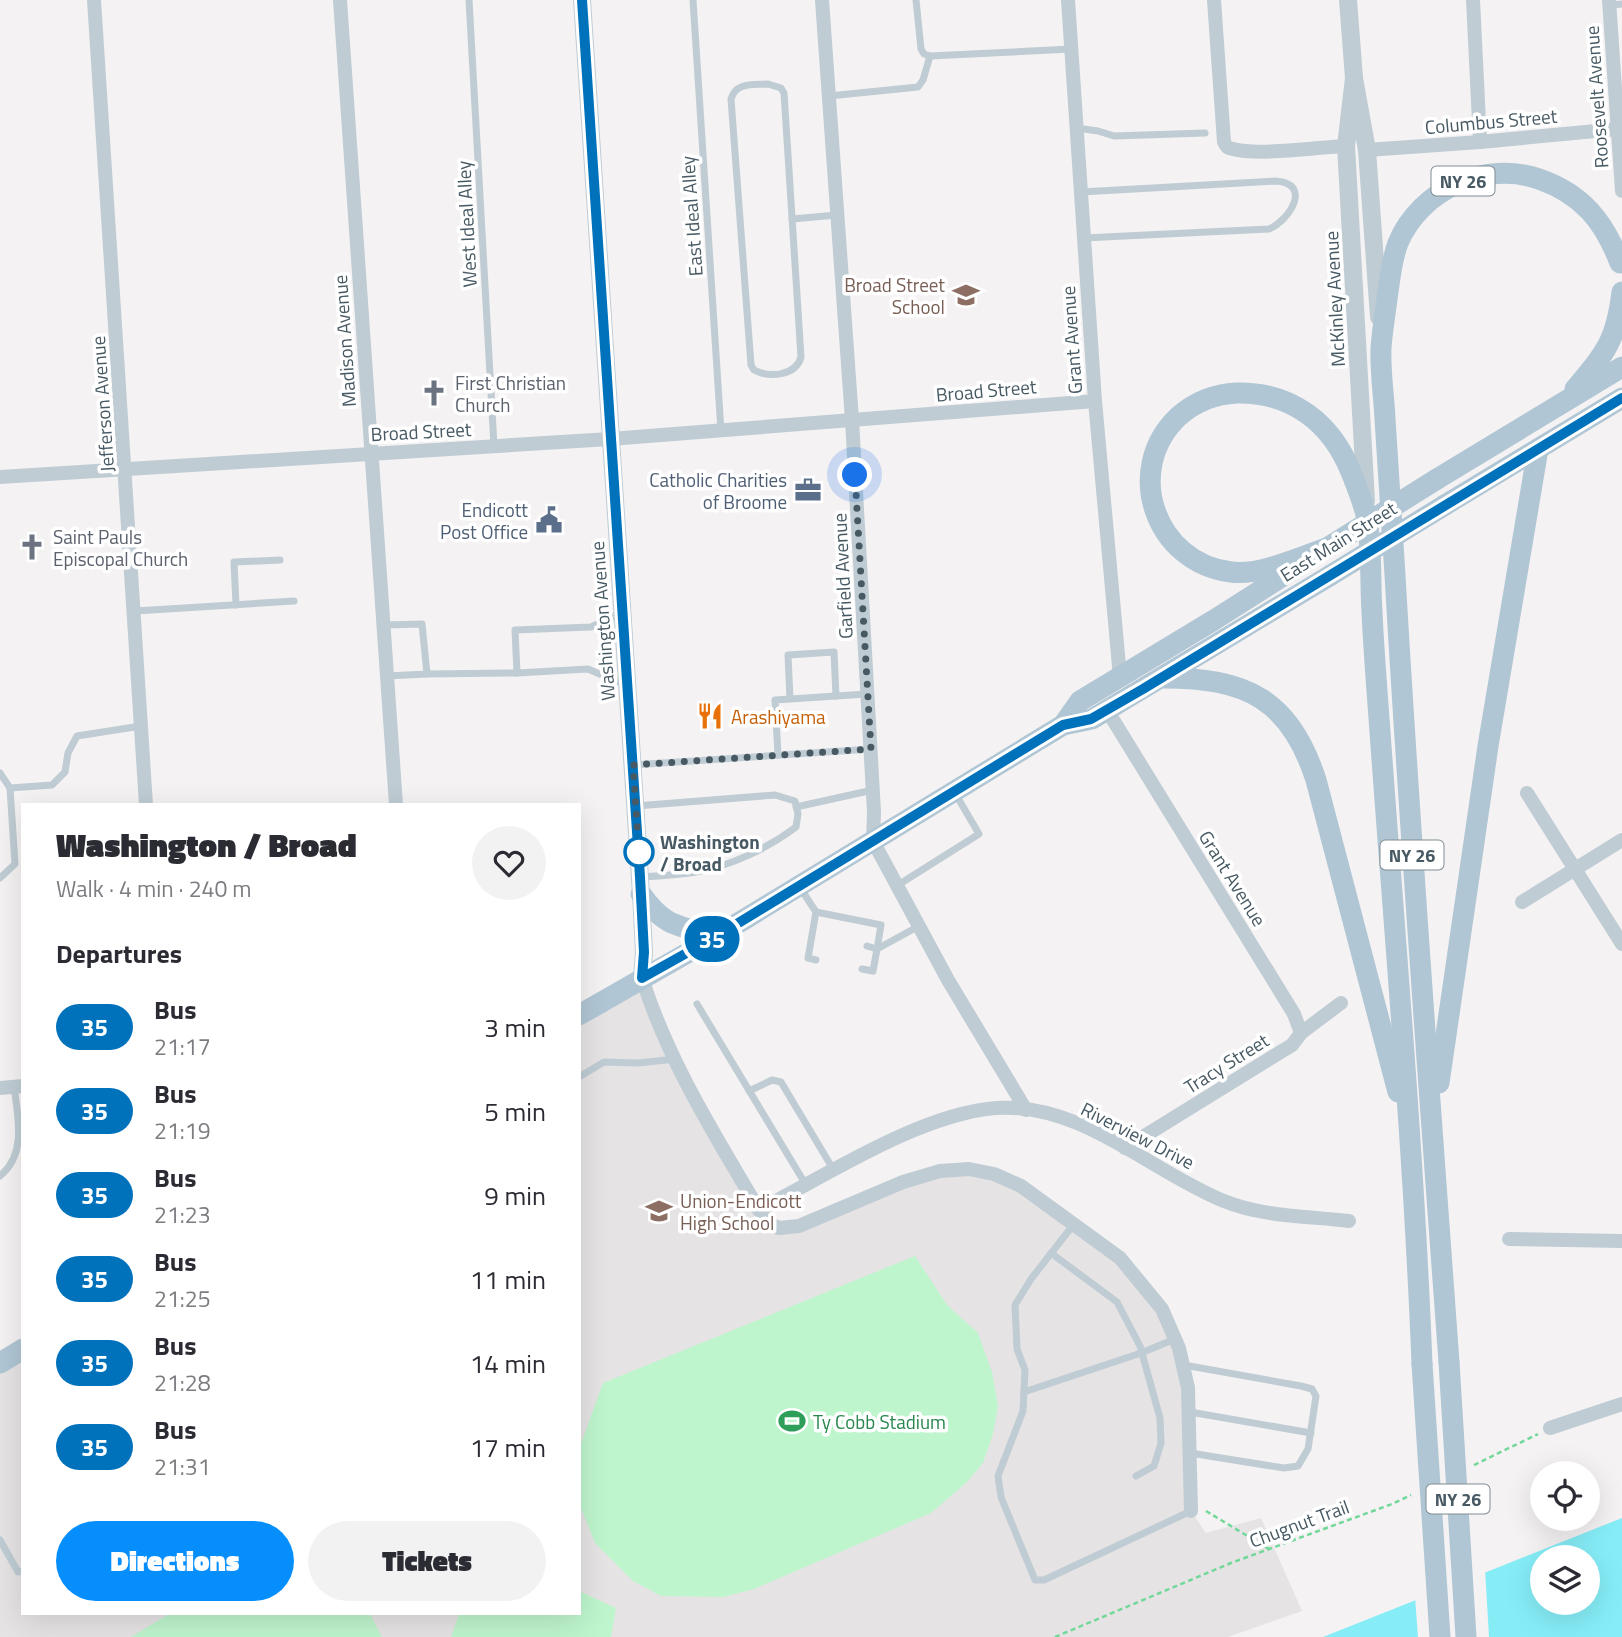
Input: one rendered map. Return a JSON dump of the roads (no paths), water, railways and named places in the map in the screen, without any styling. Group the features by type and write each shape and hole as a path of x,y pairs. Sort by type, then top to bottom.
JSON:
{"main road":[{"name":"NY 26","path":"1466,1637 1435,1159 1411,851 1381,348 1392,265 1399,241 1415,216 1435,196 1458,183 1484,174 1510,173 1535,178 1562,188 1583,202 1601,225 1621,270"},
{"path":"1621,270 1618,231 1622,224"},
{"path":"1565,401 1604,355 1619,321 1622,292"},
{"name":"East Main Street","path":"1063,725 1080,701 1214,620 1437,478 1622,368"},
{"path":"1327,548 1250,572 1213,569 1195,561 1166,535 1157,519 1153,504 1152,465 1165,434 1179,417 1211,397 1252,393 1288,401 1305,411 1332,437 1350,470 1367,518 1374,657 1409,1128"},
{"name":"East Main Street","path":"581,1014 717,936 1063,725 1091,719 1107,710 1622,398"},
{"path":"1435,1159 1439,1072 1488,746 1538,449"},
{"name":"NY 26","path":"1161,678 1200,678 1248,692 1277,709 1296,731 1316,780 1409,1128 1440,1637"},
{"path":"641,886 656,915 675,925 717,936"},
{"path":"0,1363 21,1350"}],"street":[{"name":"Jefferson Avenue","path":"94,0 146,803"},
{"name":"Madison Avenue","path":"341,0 396,803"},
{"name":"Washington Avenue","path":"582,0 641,886 644,952 642,978 654,1015 692,1094 759,1210"},
{"name":"Garfield Avenue","path":"822,0 852,420 871,749 873,841 948,979 1026,1110"},
{"name":"Grant Avenue","path":"1069,0 1095,401 1120,677"},
{"path":"1214,0 1224,142 1227,147 1233,150 1258,151 1346,146"},
{"name":"McKinley Avenue","path":"1348,0 1354,78 1367,150 1381,348"},
{"path":"1473,0 1480,142"},
{"name":"Roosevelt Avenue","path":"1614,3 1617,129 1622,191"},
{"name":"McKinley Avenue","path":"1354,78 1346,146 1367,518"},
{"name":"Columbus Street","path":"1367,150 1617,129"},
{"name":"Broad Street","path":"0,477 610,439 1095,401"},
{"name":"Grant Avenue","path":"1107,710 1294,1014 1301,1032"},
{"path":"1527,793 1622,944"},
{"path":"1522,902 1622,840"},
{"name":"Tracy Street","path":"1125,1148 1292,1045 1301,1032 1341,1003"},
{"name":"Riverview Drive","path":"759,1210 898,1137 956,1115 997,1108 1048,1113 1074,1123 1223,1200 1252,1210 1349,1221"},
{"path":"759,1210 770,1224 779,1228 799,1226 903,1182 940,1171 970,1169 994,1174 1021,1186 1120,1258 1163,1309 1183,1364 1190,1412 1191,1506"},
{"path":"1508,1239 1622,1241"},
{"path":"1550,1428 1622,1404"}],"lane":[{"name":"West Ideal Alley","path":"469,0 494,446"},
{"name":"East Ideal Alley","path":"692,0 721,431"},
{"path":"916,0 921,49 924,54 930,56 1072,49"},
{"path":"829,96 918,87 923,80 930,56"},
{"path":"775,85 784,93 792,219 801,357 793,370 764,374 754,370 751,365 731,99 736,89 742,86 775,85"},
{"path":"1076,128 1114,136 1205,133"},
{"path":"1080,192 1286,181 1293,187 1296,196 1293,209 1278,225 1269,229 1083,238"},
{"path":"792,219 838,215"},
{"path":"236,605 234,562 280,560"},
{"path":"135,611 294,601"},
{"path":"517,673 515,630 591,627 622,613"},
{"path":"384,625 422,624 426,674"},
{"path":"790,699 788,655 834,652 836,696"},
{"path":"387,676 588,669 627,686"},
{"path":"778,755 775,700 867,694"},
{"path":"10,788 52,785 65,772 68,754 77,736 141,726"},
{"path":"633,765 871,749"},
{"path":"0,773 10,788 15,864 0,878"},
{"path":"796,807 873,790"},
{"path":"898,885 979,834 954,791"},
{"path":"635,807 775,795 795,801 796,807 796,827 778,839 722,866 641,886"},
{"path":"799,886 816,912 816,936 808,958 816,960"},
{"path":"816,912 881,925 873,971 862,969"},
{"path":"867,946 877,949 919,926"},
{"path":"697,1004 806,1186"},
{"path":"581,1076 604,1062 638,1063 675,1059"},
{"path":"749,1091 772,1080 781,1082 834,1171"},
{"path":"0,1176 15,1158 19,1129 12,1087"},
{"path":"1074,1223 1031,1279 1015,1305 1017,1349 1024,1370 1023,1410 998,1476 1000,1497 1035,1580 1044,1580 1191,1506"},
{"path":"1051,1253 1117,1302 1141,1353 1160,1418 1161,1443 1154,1466 1136,1476"},
{"path":"1024,1392 1141,1353 1175,1338"},
{"path":"1183,1364 1312,1389 1316,1396 1308,1449 1298,1466 1284,1468 1190,1453"},
{"path":"1190,1412 1311,1433"},
{"path":"0,1542 20,1572"}],"water":[{"path":"1622,1518 1622,1637 1323,1637 1530,1555 1530,1615 1600,1615 1600,1545 1554,1545 1589,1531 1600,1531 1600,1527"}],"place":[{"name":"Broad Street School","path":"966,295"},
{"name":"First Christian Church","path":"434,393"},
{"name":"Catholic Charities of Broome","path":"808,490"},
{"name":"Endicott Post Office","path":"549,520"},
{"name":"Saint Pauls Episcopal Church","path":"32,547"},
{"name":"Arashiyama","path":"710,716"},
{"name":"Washington / Broad","path":"639,852"},
{"name":"Union-Endicott High School","path":"659,1211"},
{"name":"Ty Cobb Stadium","path":"792,1421"}]}
